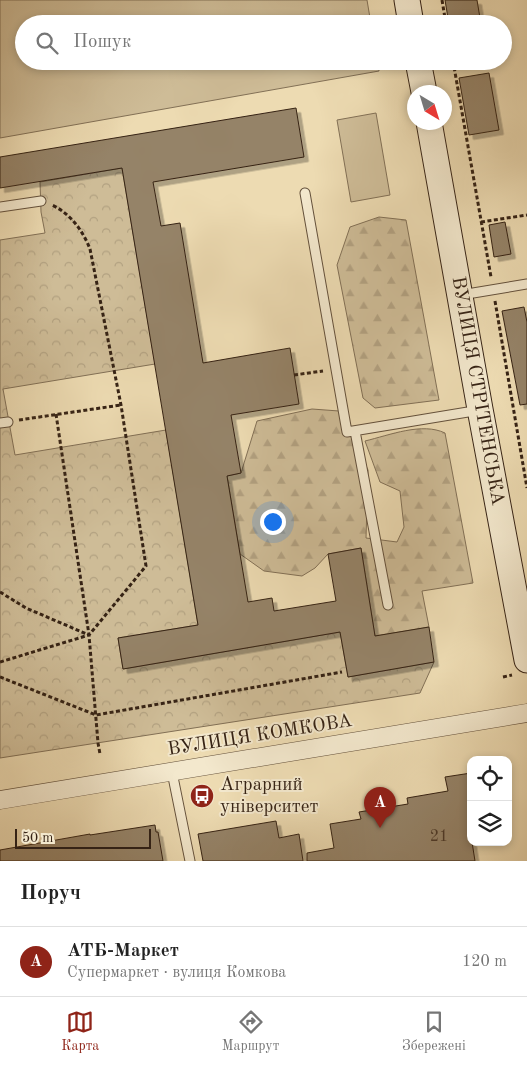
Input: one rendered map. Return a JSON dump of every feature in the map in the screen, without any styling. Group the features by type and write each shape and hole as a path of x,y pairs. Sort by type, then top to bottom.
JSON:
{"main road":[{"path":"407,0 410,15"},
{"path":"420,70 423,85"},
{"name":"ВУЛИЦЯ СТРІТЕНСЬКА","path":"430,130 480,410 514,570 527,660"}],"street":[{"name":"ВУЛИЦЯ КОМКОВА","path":"0,800 527,713"}],"lane":[{"path":"305,193 347,432 480,410"},
{"path":"0,207 41,201"},
{"path":"460,296 527,284"},
{"path":"355,431 388,605"},
{"path":"172,772 190,861"}],"path":[{"path":"442,0 444,15"},
{"path":"0,662 89,635 146,566 121,404 90,249 84,235 76,224 54,206 41,201"},
{"path":"481,222 527,216"},
{"path":"294,376 336,369"},
{"path":"4,422 121,404"},
{"path":"56,414 89,635 100,754"},
{"path":"0,592 26,608 89,635"},
{"path":"0,677 96,715 342,672"}],"green space":[{"path":"0,0 367,0 370,15 15,15 15,70 379,71 0,138"},
{"path":"376,113 390,195 351,202 337,120"},
{"path":"122,168 155,364 3,389 15,455 166,430 198,625 118,638 123,669 340,632 348,677 434,662 420,693 0,758 0,240 45,233 41,212 40,182"},
{"path":"379,217 406,220 439,400 375,408 363,398 337,265 350,227"},
{"path":"312,409 339,411 368,470 366,538 397,542 404,527 400,491 380,482 365,441 416,429 436,430 445,433 473,583 422,591 429,627 375,636 361,548 328,554 315,568 302,576 264,571 240,554 227,476 241,473 257,421"}],"building":[{"path":"445,0 477,0 480,15 448,15"},
{"path":"489,73 499,130 469,135 459,78"},
{"path":"296,108 304,157 153,182 161,226 180,223 203,363 290,348 299,404 231,415 241,473 227,476 248,602 272,598 274,611 336,601 328,554 361,548 375,636 429,627 434,662 348,677 340,632 123,669 118,638 198,625 122,168 0,188 0,157"},
{"path":"505,222 511,254 494,257 489,225"},
{"path":"524,307 527,322 527,404 520,405 502,311"},
{"path":"467,774 467,846 473,846 475,861 307,861 307,853 334,848 330,824 361,819 359,812 408,804 407,798 448,791 445,777"},
{"path":"276,821 279,838 299,834 303,861 203,861 198,834"},
{"path":"155,825 163,861 0,861 0,850"}],"place":[{"name":"Аграрний університет","path":"202,796"},
{"name":"АТБ-Маркет","path":"380,828"}]}
